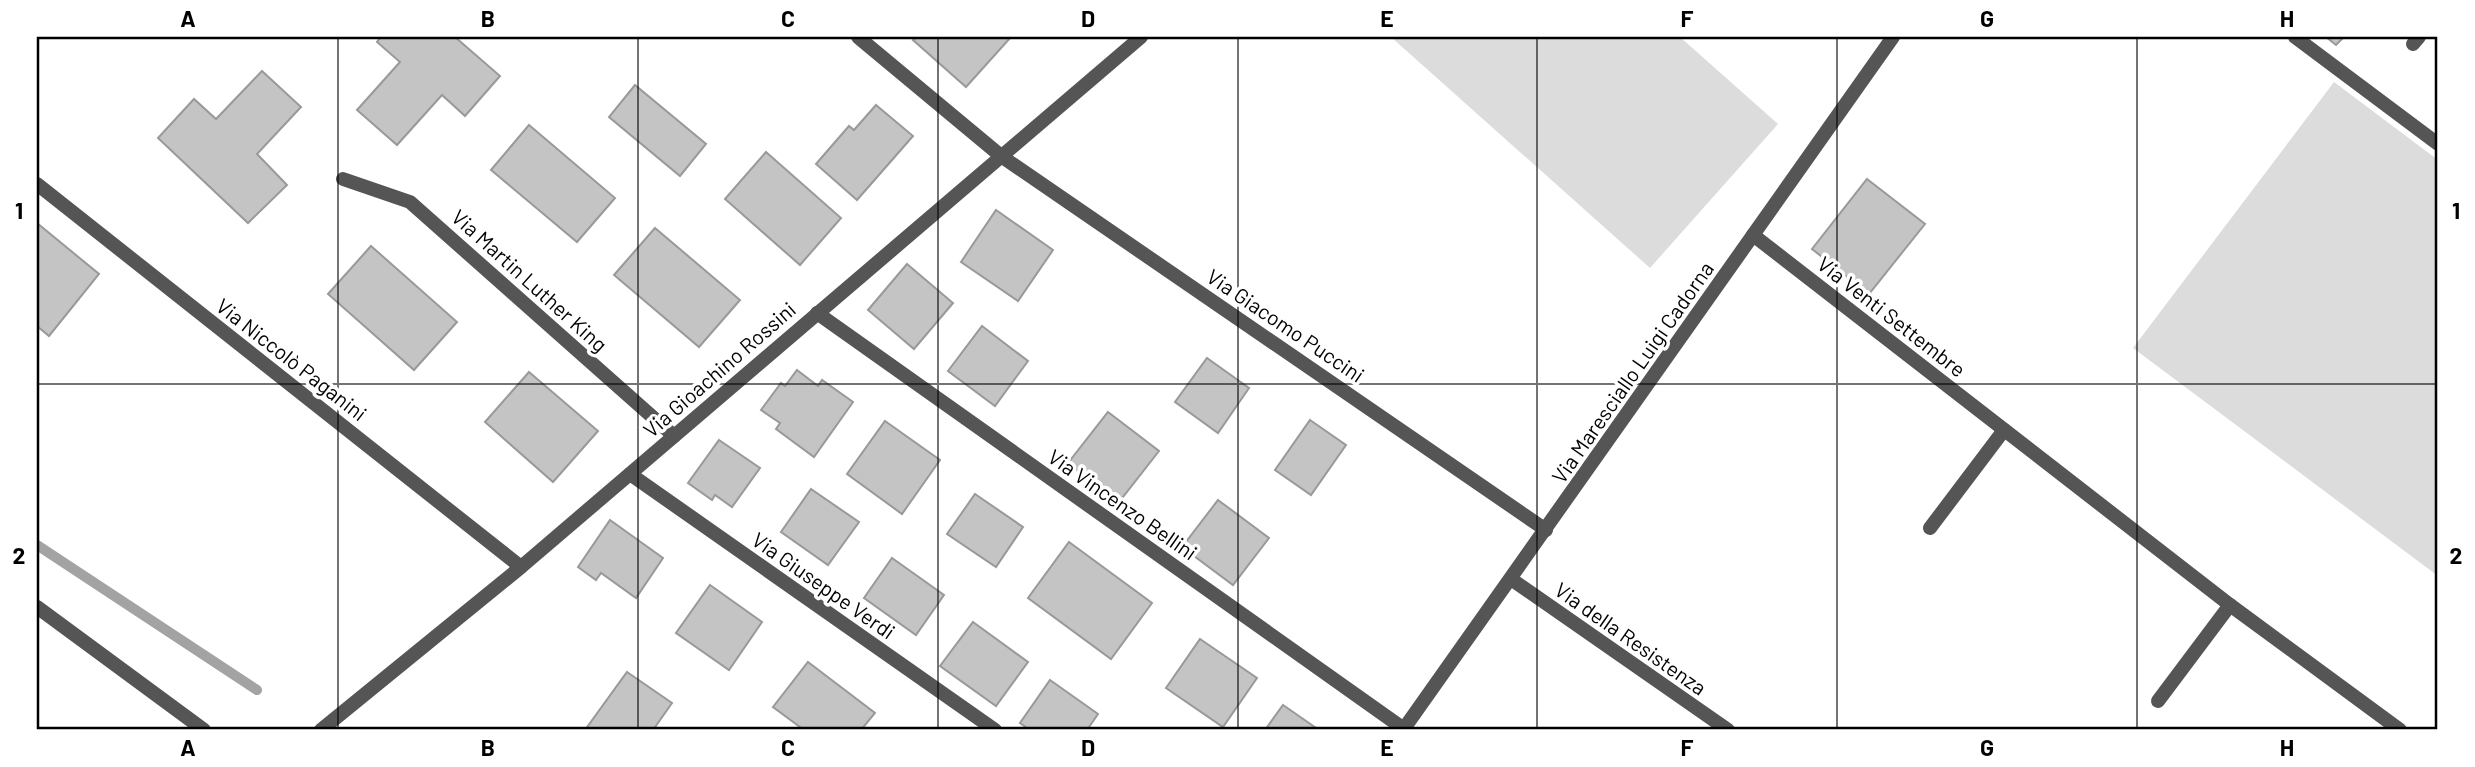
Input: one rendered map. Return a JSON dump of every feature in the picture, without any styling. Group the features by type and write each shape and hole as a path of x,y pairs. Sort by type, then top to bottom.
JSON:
{"street":[{"name":"Via Giacomo Puccini","path":"858,37 1001,156 1546,530"},
{"name":"Via Gioachino Rossini","path":"321,730 521,567 1141,37"},
{"name":"Via Maresciallo Luigi Cadorna","path":"1404,730 1893,37"},
{"path":"2295,37 2438,144"},
{"name":"Via Martin Luther King","path":"343,179 410,202 674,436"},
{"name":"Via Niccolò Paganini","path":"37,184 521,567"},
{"name":"Via Venti Settembre","path":"1753,235 2230,605 2400,730"},
{"name":"Via Vincenzo Bellini","path":"817,313 1404,730"},
{"path":"1930,528 2004,430"},
{"name":"Via Giuseppe Verdi","path":"630,474 995,730"},
{"name":"Via della Resistenza","path":"1511,579 1728,730"},
{"path":"2158,701 2230,605"},
{"path":"37,607 195,728"}],"shaded area":[{"path":"1391,37 1680,37 1778,124 1650,268"},
{"path":"2334,82 2438,160 2438,576 2133,348"}],"building":[{"path":"381,37 455,37 500,76 465,116 442,95 397,145 357,110 400,62 377,42"},
{"path":"917,37 1011,37 966,87 913,40"},
{"path":"2326,37 2344,37 2336,45"},
{"path":"262,71 301,107 257,154 287,185 248,223 158,138 194,99 216,119"},
{"path":"635,85 706,144 680,176 609,117"},
{"path":"876,105 913,136 857,200 816,164 849,126 854,130"},
{"path":"529,125 615,198 577,242 491,170"},
{"path":"766,152 841,218 800,265 725,199"},
{"path":"1867,179 1925,224 1869,294 1812,249"},
{"path":"996,210 1053,250 1018,301 961,262"},
{"path":"37,223 99,274 49,336 37,326"},
{"path":"655,228 740,300 699,347 614,275"},
{"path":"371,246 457,322 414,370 328,294"},
{"path":"907,264 953,303 914,349 868,310"},
{"path":"982,326 1028,361 995,406 948,371"},
{"path":"1207,358 1249,388 1218,433 1175,402"},
{"path":"797,370 818,386 822,380 853,402 814,457 776,429 780,423 761,410 781,383 785,386"},
{"path":"529,372 598,431 553,482 485,422"},
{"path":"1108,412 1159,451 1119,502 1068,463"},
{"path":"1310,420 1346,445 1311,495 1275,470"},
{"path":"885,421 940,460 902,514 847,474"},
{"path":"719,440 760,468 732,507 715,495 712,500 688,483"},
{"path":"811,489 859,522 828,565 781,532"},
{"path":"975,494 1023,527 996,567 947,534"},
{"path":"1218,500 1269,538 1233,585 1182,547"},
{"path":"610,520 663,558 636,598 601,573 596,580 578,567"},
{"path":"1069,542 1152,603 1111,659 1028,598"},
{"path":"892,558 944,595 916,635 864,598"},
{"path":"710,585 762,622 729,670 676,633"},
{"path":"973,622 1028,662 996,706 940,666"},
{"path":"1200,639 1257,678 1223,727 1166,688"},
{"path":"808,662 875,713 861,730 804,730 773,707"},
{"path":"627,672 672,703 653,730 585,730"},
{"path":"1050,680 1098,714 1087,730 1030,730 1020,723"},
{"path":"1283,705 1319,730 1265,730"}],"waterway":[{"path":"37,545 257,690"}]}
